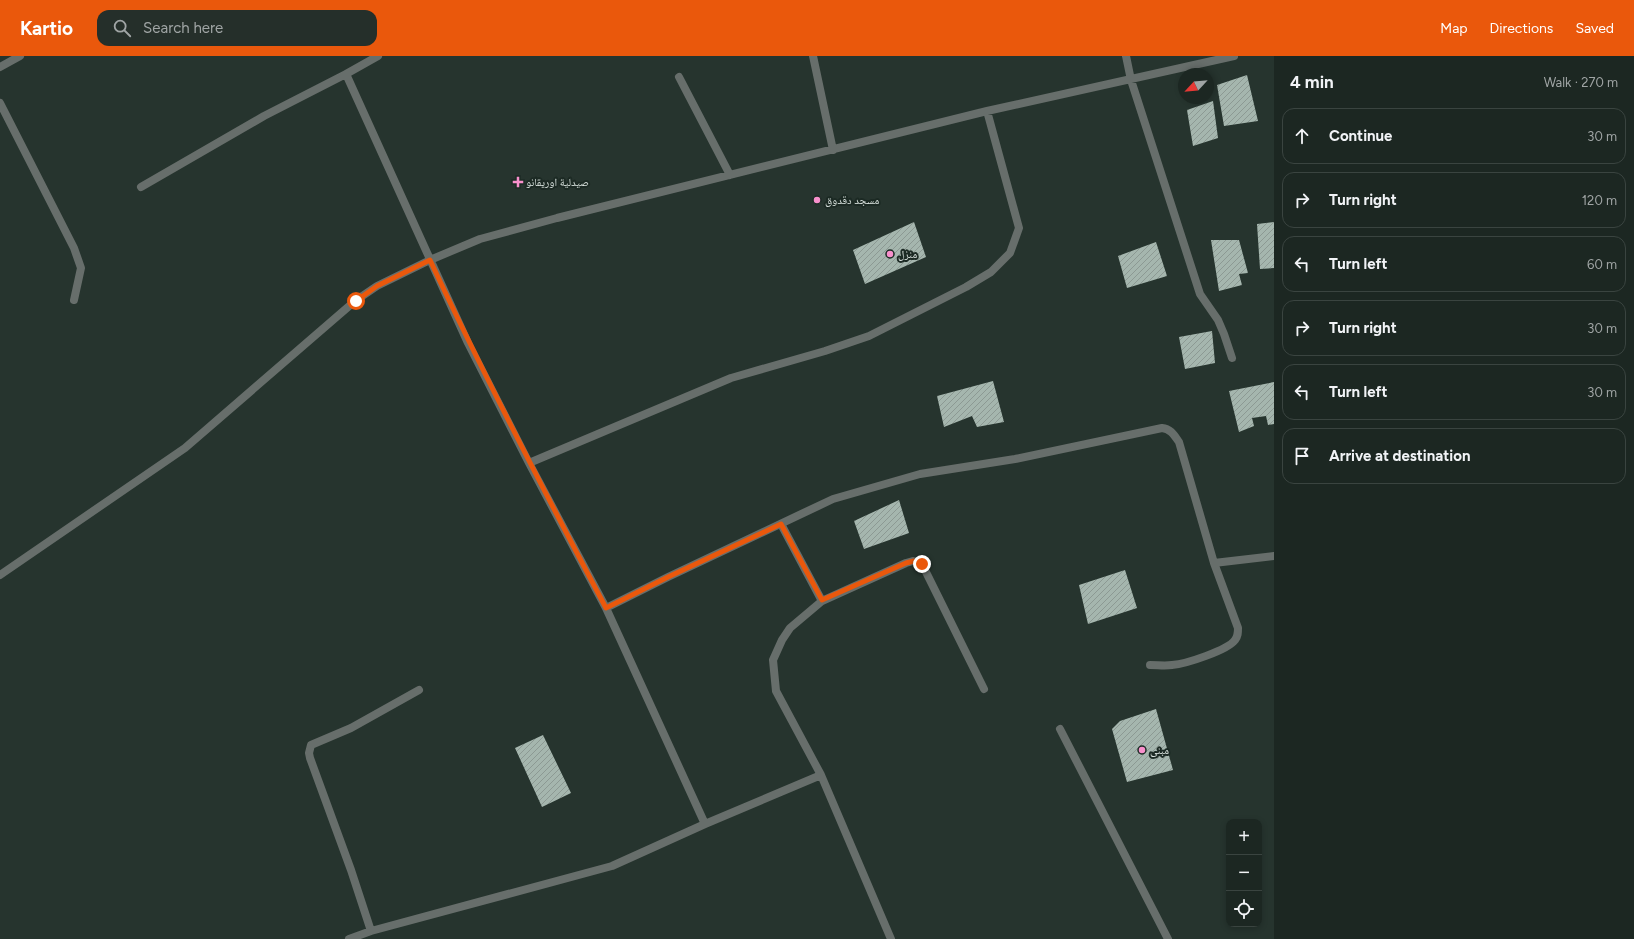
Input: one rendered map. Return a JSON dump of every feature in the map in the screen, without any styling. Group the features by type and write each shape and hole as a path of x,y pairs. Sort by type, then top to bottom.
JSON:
{"street":[{"path":"0,67 20,56"},
{"path":"141,188 264,116 378,56"},
{"path":"813,56 833,150"},
{"path":"1126,56 1131,80 1200,294 1218,320 1232,358"},
{"path":"0,576 185,448 356,301 377,286 430,260 480,239 557,218 987,111 1234,56"},
{"path":"346,74 468,343 529,463 606,608 705,824"},
{"path":"679,77 730,175"},
{"path":"0,103 74,248 81,268 74,300"},
{"path":"529,463 731,378 824,352 869,336 966,287 991,272 1010,253 1019,228 987,111"},
{"path":"606,608 833,499 920,474 1015,459 1162,428 1173,433 1179,442 1214,563 1238,628 1238,635 1235,641 1228,647 1210,654 1173,666 1150,665"},
{"path":"781,524 822,600"},
{"path":"1214,563 1274,556"},
{"path":"891,939 821,775 776,691 773,660 782,640 790,628 822,600 906,563 914,561 922,564 984,689"},
{"path":"371,931 351,870 310,758 309,749 311,745 351,728 419,690"},
{"path":"1060,729 1168,939"},
{"path":"349,939 371,931 612,866 705,824 821,775"}],"building":[{"path":"1247,75 1258,121 1224,126 1217,85"},
{"path":"1204,104 1213,104 1218,138 1193,146 1187,110"},
{"name":"منزل","path":"914,222 926,257 865,284 853,250"},
{"path":"1274,222 1274,268 1260,269 1257,224"},
{"path":"1211,240 1239,240 1248,273 1239,274 1242,285 1219,291"},
{"path":"1156,242 1167,276 1127,288 1118,256"},
{"path":"1212,331 1215,363 1185,369 1179,337"},
{"path":"993,381 1004,422 977,427 972,416 944,427 937,396"},
{"path":"1274,382 1274,424 1268,425 1266,416 1252,418 1254,426 1239,432 1229,391"},
{"path":"899,500 909,533 864,549 854,521"},
{"path":"1125,570 1137,608 1088,624 1079,585"},
{"name":"مبنى","path":"1156,709 1173,770 1127,782 1112,729 1120,721"},
{"path":"543,735 571,793 542,807 515,748"}],"place":[{"name":"صيدلية اوريقانو","path":"518,182"},
{"name":"مسجد دقدوق","path":"817,200"},
{"name":"منزل","path":"890,254"},
{"name":"مبنى","path":"1142,750"}],"route":[{"path":"356,301 377,286 430,260 468,343 529,463 606,608 781,524 822,600 906,563 914,561 922,564"}]}
